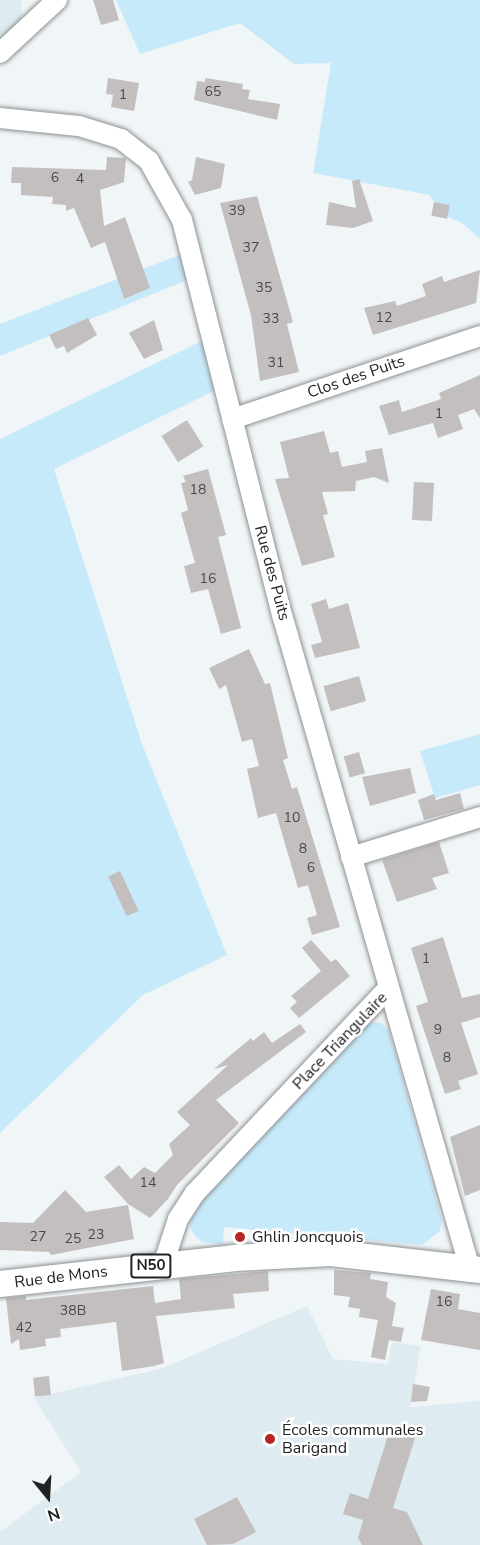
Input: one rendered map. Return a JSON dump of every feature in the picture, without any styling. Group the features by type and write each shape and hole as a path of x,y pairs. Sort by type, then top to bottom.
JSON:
{"main road":[{"name":"Rue de Mons","path":"0,1284 163,1265 331,1253 475,1270"}],"street":[{"path":"0,53 57,0"},
{"name":"Rue des Puits","path":"0,118 79,126 121,139 149,161 182,220 232,419 388,988"},
{"name":"Clos des Puits","path":"232,419 480,336"},
{"path":"351,857 480,817"},
{"name":"Place Triangulaire","path":"163,1265 178,1219 195,1193 388,988 475,1270"}],"shaded area":[{"path":"0,0 21,0 22,34 0,53"},
{"path":"116,0 480,0 480,239 462,223 441,214 430,195 313,173 331,63 294,64 240,23 140,54"},
{"path":"190,251 197,276 0,356 0,324"},
{"path":"212,336 224,386 54,469 142,744 227,955 143,995 0,1133 0,439"},
{"path":"480,734 480,785 435,798 420,751"},
{"path":"380,1022 389,1031 442,1220 440,1231 422,1245 224,1227 223,1244 202,1242 190,1227 190,1215 200,1201 368,1024"},
{"name":"Écoles communales Barigand","path":"307,1306 333,1359 388,1364 392,1342 421,1346 410,1407 480,1401 480,1545 0,1545 0,1532 81,1472 34,1398 163,1368"}],"building":[{"path":"93,0 113,0 119,20 101,25"},
{"path":"108,78 139,83 134,111 111,107 113,95 106,94"},
{"path":"205,78 243,84 242,89 250,90 248,99 280,104 277,120 194,100 197,81 205,82"},
{"path":"107,157 126,158 124,182 100,190 104,226 125,217 150,288 124,299 105,242 91,248 74,208 66,211 66,205 52,204 53,197 21,195 21,183 11,183 12,167 106,170"},
{"path":"196,157 225,164 221,188 195,195 188,182 192,180"},
{"path":"359,179 373,221 353,228 326,225 329,202 356,208 352,181"},
{"path":"257,196 293,322 287,324 299,372 260,381 251,315 220,203"},
{"path":"434,202 450,205 447,219 431,216"},
{"path":"480,270 476,303 373,335 364,308 395,301 397,306 426,296 422,284 442,276 444,282"},
{"path":"88,318 97,335 67,353 64,346 56,349 49,335"},
{"path":"154,320 163,350 144,359 129,333"},
{"path":"480,375 480,418 474,409 458,415 463,429 438,438 433,423 389,435 379,406 399,400 402,412 441,399 439,393"},
{"path":"187,420 203,446 178,462 162,436"},
{"path":"324,431 330,453 338,451 342,467 367,462 365,451 382,448 389,483 374,477 356,481 355,491 322,492 328,514 323,515 335,557 302,566 275,479 289,478 280,442"},
{"path":"208,469 226,535 218,537 241,628 221,634 208,589 191,593 184,566 195,563 181,513 188,510 181,483 186,482 183,476"},
{"path":"414,482 434,483 432,521 412,520"},
{"path":"326,599 329,609 348,603 360,648 315,658 311,645 322,642 311,604"},
{"path":"249,649 265,684 270,683 288,758 283,760 292,789 297,787 340,927 312,935 307,918 317,915 308,885 298,888 276,813 258,818 247,769 259,766 252,739 242,742 226,685 219,689 209,668"},
{"path":"359,676 366,701 331,711 323,686"},
{"path":"359,752 365,773 350,778 344,756"},
{"path":"410,768 416,793 370,806 362,777"},
{"path":"460,793 464,809 424,820 418,800 434,794 436,800"},
{"path":"439,842 449,873 432,878 437,889 397,902 382,860"},
{"path":"120,871 139,911 127,916 108,876"},
{"path":"443,937 462,998 480,994 480,1017 461,1023 478,1074 458,1081 461,1089 445,1094 416,1006 428,1002 411,948"},
{"path":"311,940 331,962 336,959 350,976 299,1018 290,1008 297,1002 291,996 321,971 302,948"},
{"path":"300,1024 306,1032 216,1100 239,1123 177,1185 168,1199 150,1218 128,1204 104,1177 119,1165 131,1179 144,1167 155,1173 173,1155 169,1144 190,1125 177,1112 228,1065 214,1069 251,1038 253,1041 264,1032 272,1043"},
{"path":"480,1125 480,1190 465,1196 450,1137"},
{"path":"65,1190 86,1212 128,1205 134,1239 51,1255 49,1252 0,1250 0,1222 33,1223"},
{"path":"334,1270 371,1273 370,1279 388,1282 386,1297 396,1303 392,1326 404,1328 401,1342 389,1340 385,1360 371,1357 378,1320 359,1317 360,1309 348,1307 350,1297 334,1295"},
{"path":"268,1271 269,1291 233,1294 235,1308 156,1316 164,1363 154,1366 122,1371 116,1322 60,1329 61,1337 45,1339 46,1346 20,1350 19,1339 11,1344 6,1298 26,1296 26,1300 153,1286 155,1303 181,1299 179,1279"},
{"path":"431,1289 460,1294 458,1309 480,1313 480,1350 421,1340"},
{"path":"49,1376 51,1395 35,1397 33,1378"},
{"path":"413,1384 430,1387 427,1401 411,1402"},
{"path":"390,1429 415,1438 393,1508 407,1512 423,1545 362,1545 358,1538 363,1520 343,1514 350,1493 368,1499"},
{"path":"237,1497 256,1532 233,1544 207,1545 194,1519"}],"place":[{"name":"Ghlin Joncquois","path":"240,1237"},
{"name":"Écoles communales Barigand","path":"270,1439"}]}
